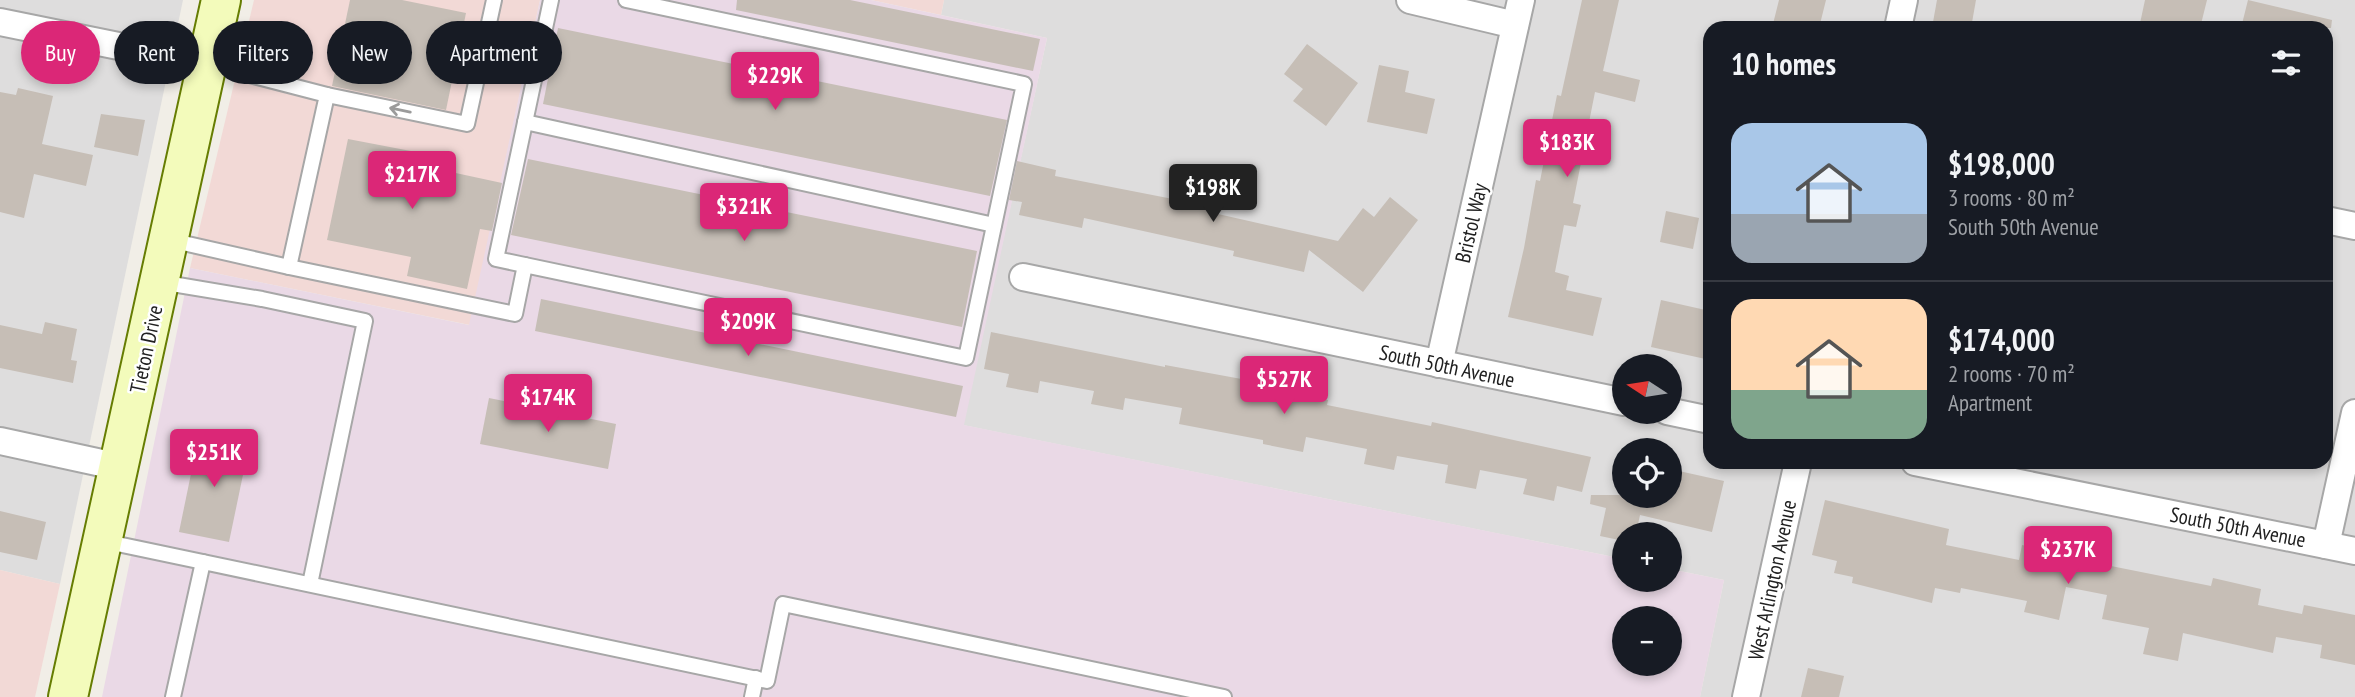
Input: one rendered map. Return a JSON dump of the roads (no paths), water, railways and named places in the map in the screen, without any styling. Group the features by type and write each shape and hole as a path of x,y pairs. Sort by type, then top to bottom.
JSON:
{"main road":[{"name":"Tieton Drive","path":"68,697 221,0"}],"street":[{"path":"1410,0 1518,13"},
{"path":"1900,21 1905,0"},
{"name":"Bristol Way","path":"1439,364 1518,13"},
{"path":"0,22 207,64"},
{"path":"2333,221 2355,226"},
{"name":"South 50th Avenue","path":"1023,277 1612,400"},
{"path":"2326,545 2355,413"},
{"path":"1682,414 1703,419"},
{"path":"0,442 120,467"},
{"name":"West Arlington Avenue","path":"1746,697 1796,469"},
{"name":"South 50th Avenue","path":"1950,469 2355,551"}],"lane":[{"path":"207,64 327,95 467,124 494,0"},
{"path":"551,0 496,259 966,358 1024,84 626,0"},
{"path":"289,267 327,95"},
{"path":"524,122 994,225"},
{"path":"169,239 515,314 525,265"},
{"path":"160,282 262,299 365,321 310,584"},
{"path":"103,541 767,681 783,604 1224,697"},
{"path":"173,697 204,562"},
{"path":"752,697 756,678"}]}
